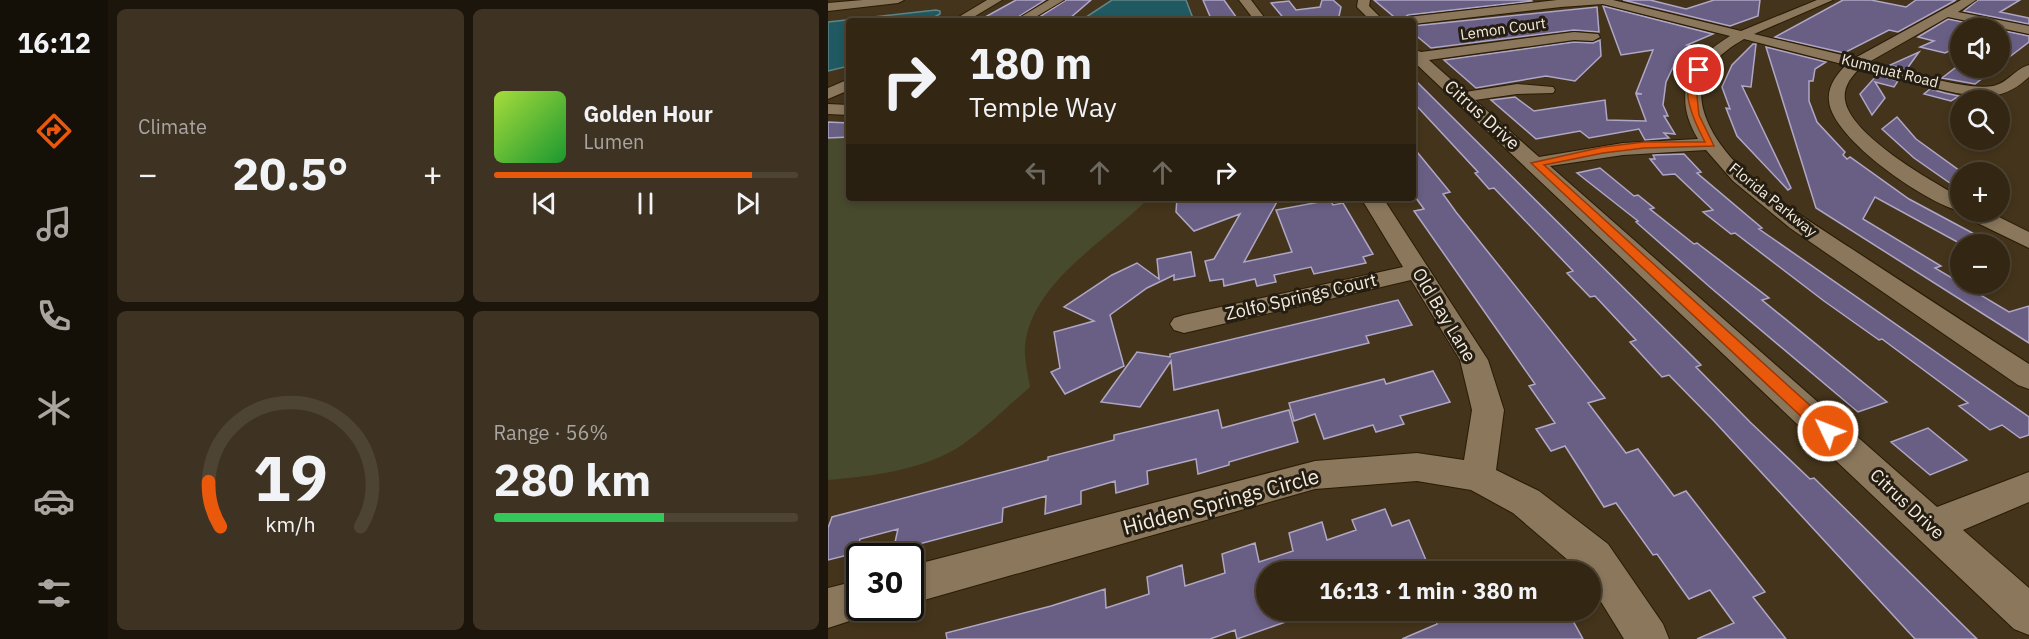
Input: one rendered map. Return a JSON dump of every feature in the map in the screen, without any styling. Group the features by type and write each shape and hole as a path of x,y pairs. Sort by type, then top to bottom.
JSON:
{"street":[{"path":"828,8 898,0"},
{"path":"963,18 996,0"},
{"path":"1025,18 1058,0"},
{"path":"1245,0 1259,18"},
{"path":"1364,0 1363,7 1375,18"},
{"name":"Florida Parkway","path":"1827,0 1726,44 1709,57 1699,70 1692,87 1695,115 1711,144 1732,169 1796,222 2029,378"},
{"path":"1950,199 1883,156 1856,133 1838,105 1837,91 1846,72 1858,62 1970,0"},
{"name":"Kumquat Road","path":"1416,20 1584,1 1603,1 1964,89 1991,93 2005,90 2029,69"},
{"path":"1651,11 1673,4"},
{"path":"1946,13 2029,30"},
{"name":"Lemon Court","path":"1416,55 1574,36 1593,37"},
{"name":"Citrus Drive","path":"1416,56 2029,615"},
{"path":"828,94 846,85"},
{"path":"1462,97 1517,89 1547,90"},
{"path":"828,109 846,110"},
{"path":"1536,163 1613,148 1711,144"},
{"name":"Old Bay Lane","path":"1374,201 1474,360 1488,410 1478,477"},
{"path":"1992,222 2029,241"},
{"name":"Zolfo Springs Court","path":"1184,324 1417,271"},
{"name":"Hidden Springs Circle","path":"924,581 1316,475 1416,466 1478,477 1526,502 1594,556 1648,639"},
{"path":"1931,526 2029,487"},
{"path":"828,608 846,603"}],"green space":[{"path":"846,137 846,201 1146,201 1074,264 1041,302 1030,323 1025,346 1030,387 997,417 947,454 915,466 880,474 828,480 828,139"}],"water":[{"path":"1112,0 1186,0 1193,18 1085,18"},
{"path":"940,11 940,14 933,18 864,18"},
{"path":"846,20 846,67 828,71 828,22"}],"building":[{"path":"1016,0 1045,0 1017,18 983,18"},
{"path":"1066,0 1091,0 1070,18 1038,18"},
{"path":"1203,0 1224,0 1237,18 1211,18"},
{"path":"1322,0 1333,0 1341,7 1339,18 1284,18 1271,3 1289,1 1296,10 1320,7"},
{"path":"1374,0 1532,1 1408,15 1404,18 1395,18"},
{"path":"1623,0 1650,0 1686,9 1714,0 1760,0 1758,16 1730,26"},
{"path":"1843,0 1871,0 1906,7 1916,0 1956,0 1898,32 1889,30 1844,53 1775,37"},
{"path":"1978,0 2020,0 2000,12 2029,18 2029,24 2010,20 2010,18 1964,11"},
{"path":"1603,6 1713,34 1687,45 1693,46 1676,61 1666,82 1663,105 1668,116 1664,116 1675,134 1664,133 1669,138 1645,140 1639,129 1589,138 1580,131 1536,139 1491,100 1515,97 1534,111 1605,100 1607,120 1646,121 1636,94 1642,94 1636,93 1653,50 1621,55"},
{"path":"1597,7 1599,32 1574,30 1431,48 1416,36 1416,26"},
{"path":"1950,19 1950,51 1945,53 1920,47 1934,41 1918,37"},
{"path":"2010,32 2029,36 2029,42 2010,56"},
{"path":"1600,40 1601,56 1575,81 1546,76 1476,88 1444,60 1574,42 1593,43"},
{"path":"1753,44 1756,44 1751,87 1742,86 1791,188 1788,190 1737,136 1726,108 1730,109 1722,87 1732,65"},
{"path":"1766,47 1826,62 1815,69 1813,81 1809,81 1809,101 1817,122 1845,152 1843,155 1847,159 1850,157 1909,199 1974,234 1950,234 1950,238 1875,197 1863,219 1941,266 1935,268 1950,277 1950,293 1816,208"},
{"path":"1919,52 1906,70 1890,65"},
{"path":"1950,72 1950,78 1983,78 1975,84 1942,78"},
{"path":"1877,75 1898,81 1894,87 1875,82 1885,98 1872,115 1860,94"},
{"path":"1416,81 1701,365 1696,367 1750,422 1810,479 1814,478 1977,639 1915,639 1714,421 1669,375 1662,377 1630,342 1636,340 1595,296 1590,297 1567,273 1573,271 1494,188 1489,189 1475,173 1478,172 1416,105"},
{"path":"1930,89 1950,94 1950,101 1924,94"},
{"path":"1897,117 1916,139 1950,164 1950,183 1914,158 1882,129"},
{"path":"828,122 846,123 846,137 828,138"},
{"path":"1416,151 1450,192 1443,194 1456,212 1605,398 1588,403 1626,453 1638,449 1674,496 1686,491 1765,592 1753,597 1786,639 1697,639 1734,623 1710,590 1689,599 1657,554 1653,555 1616,503 1604,507 1565,446 1551,451 1536,429 1555,423 1529,386 1535,384 1414,211 1424,209 1416,198"},
{"path":"1684,154 1701,172 1697,173 1762,228 1759,229 2029,417 2029,435 2020,438 2002,425 1990,430 1959,406 1968,403 1703,212 1713,210 1675,174 1663,175 1650,159 1655,159 1653,155"},
{"path":"1600,168 1634,196 1638,195 1654,208 1650,209 1694,244 1697,243 1769,298 1762,300 1887,402 1858,412 1711,288 1636,222 1638,221 1577,173"},
{"path":"1177,201 1277,201 1244,262 1292,252 1276,210 1325,201 1331,201 1333,205 1343,203 1373,254 1363,257 1366,263 1314,274 1311,267 1274,275 1276,282 1257,286 1255,279 1224,286 1223,279 1210,281 1205,261 1214,259 1240,214 1194,231 1176,212"},
{"path":"1191,252 1195,276 1174,280 1174,275 1147,288 1110,315 1124,366 1065,394 1051,372 1060,368 1054,332 1094,321 1064,307 1112,275 1137,263 1159,279 1157,259"},
{"path":"1952,294 1979,294 2009,312 2029,306 2029,343"},
{"path":"1398,300 1412,325 1366,336 1369,343 1174,390 1171,361 1140,407 1101,402 1137,352 1170,357 1170,354"},
{"path":"1433,371 1450,402 1400,416 1404,424 1376,432 1373,425 1324,439 1315,414 1294,421 1289,403 1384,379 1386,384"},
{"path":"1218,410 1222,428 1289,410 1298,442 1229,462 1229,465 1198,474 1196,459 1147,471 1148,484 1116,493 1115,481 1081,491 1081,504 1045,514 1046,496 1003,508 1002,522 923,543 895,543 898,529 860,539 859,543 846,543 846,556 828,560 828,528 832,517 1048,460 1048,457 1114,440 1114,435"},
{"path":"1928,428 1967,460 1930,475 1891,442"},
{"path":"1385,509 1392,526 1409,520 1426,561 1262,561 1293,551 1289,533 1322,522 1327,540 1356,530 1352,520"},
{"path":"1255,543 1259,561 1256,561 1256,621 1288,621 1237,639 1235,630 1210,639 947,639 946,633 1051,606 1105,589 1106,608 1149,594 1147,577 1182,565 1185,586 1225,573 1222,554"},
{"path":"1436,621 1573,621 1583,639 1402,639 1437,624"}],"route":[{"path":"1699,70 1692,87 1695,115 1711,144 1644,145 1603,150 1536,163 1828,431"}]}
